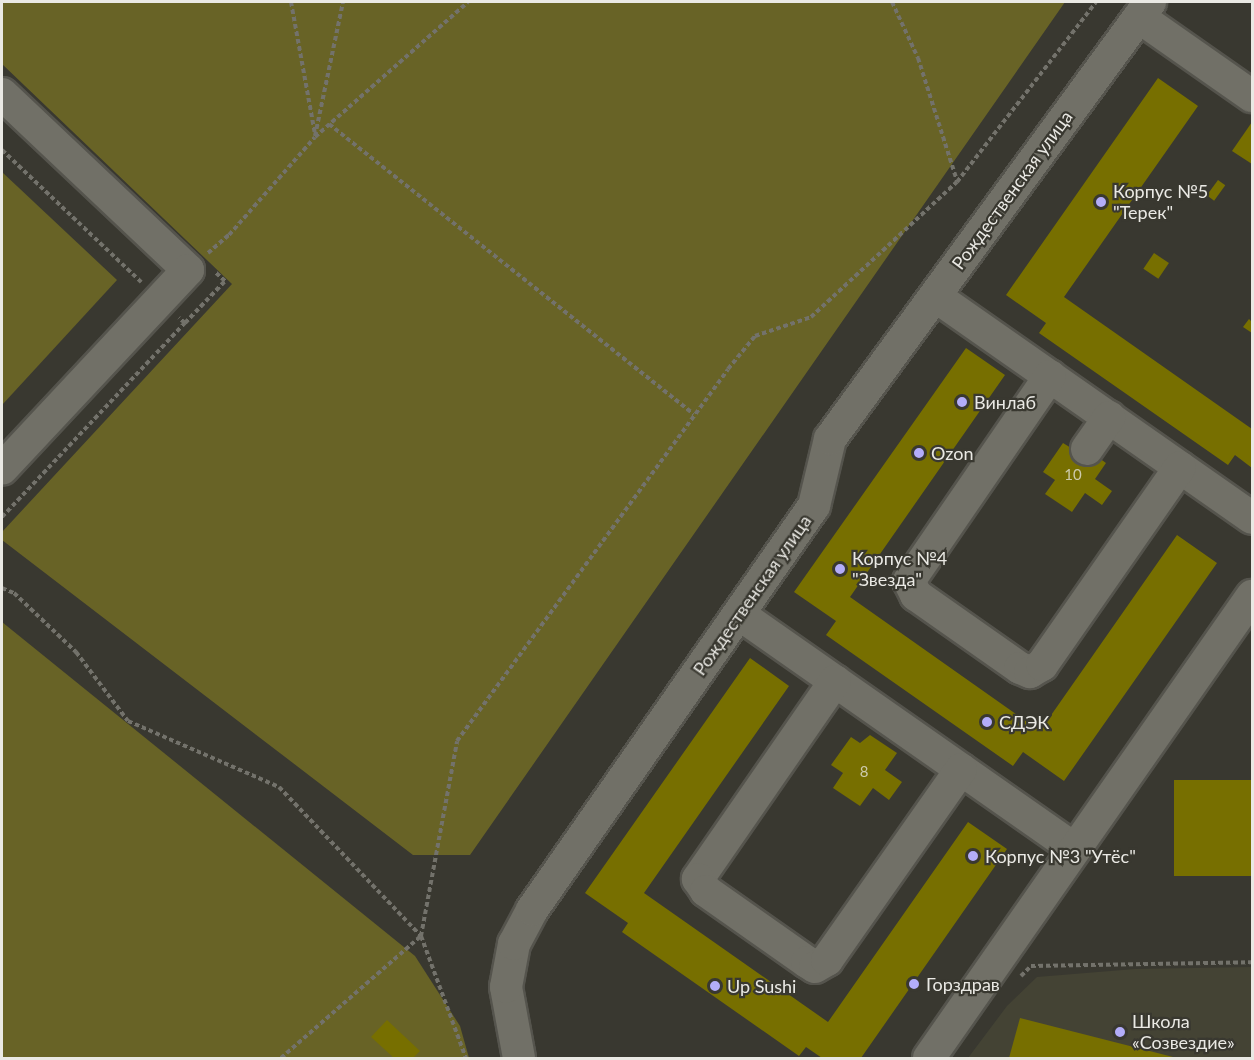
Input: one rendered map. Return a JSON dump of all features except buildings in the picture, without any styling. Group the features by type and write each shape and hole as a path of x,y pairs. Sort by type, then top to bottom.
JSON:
{"street":[{"path":"1145,9 1252,96"},
{"name":"Рождественская улица","path":"519,1059 506,987 514,944 532,910 814,506 830,439 1145,9"},
{"path":"2,94 188,270 2,469"},
{"path":"935,296 1252,518"},
{"path":"1050,376 909,581 909,588 916,595 1030,672 1042,665 1180,467"},
{"path":"1093,454 1115,422"},
{"path":"929,1059 1252,596"},
{"path":"739,614 835,681 890,734 961,769 1075,849"},
{"path":"835,681 698,879 706,891 807,962 815,966 827,960 961,769"}],"path":[{"path":"291,2 315,137"},
{"path":"315,137 342,2"},
{"path":"188,270 230,235 315,137 468,2"},
{"path":"892,2 918,58 957,182"},
{"path":"281,1059 421,936 458,741 694,414 755,336 811,317 957,182 1096,2"},
{"path":"329,124 694,414"},
{"path":"2,150 185,323 2,517"},
{"path":"2,588 14,593 76,652 128,721 279,787 421,936 466,1059"},
{"path":"1015,982 1031,966 1252,962"}],"shaded area":[{"path":"2,2 1065,2 470,855 413,855 2,540 2,532 232,284 2,64"},
{"path":"2,172 117,280 2,405"},
{"path":"2,622 415,956 460,1026 469,1058 2,1058"},
{"name":"Школа «Созвездие»","path":"1252,967 1252,1058 968,1058 1007,1006 1037,977 1135,969"}],"place":[{"name":"Корпус №5 \"Терек\"","path":"1101,202"},
{"name":"Винлаб","path":"962,402"},
{"name":"Ozon","path":"919,453"},
{"name":"Корпус №4 \"Звезда\"","path":"840,569"},
{"name":"СДЭК","path":"987,722"},
{"name":"Корпус №3 \"Утёс\"","path":"973,856"},
{"name":"Горздрав","path":"914,984"},
{"name":"Up Sushi","path":"715,986"},
{"name":"Школа «Созвездие»","path":"1120,1032"}]}
